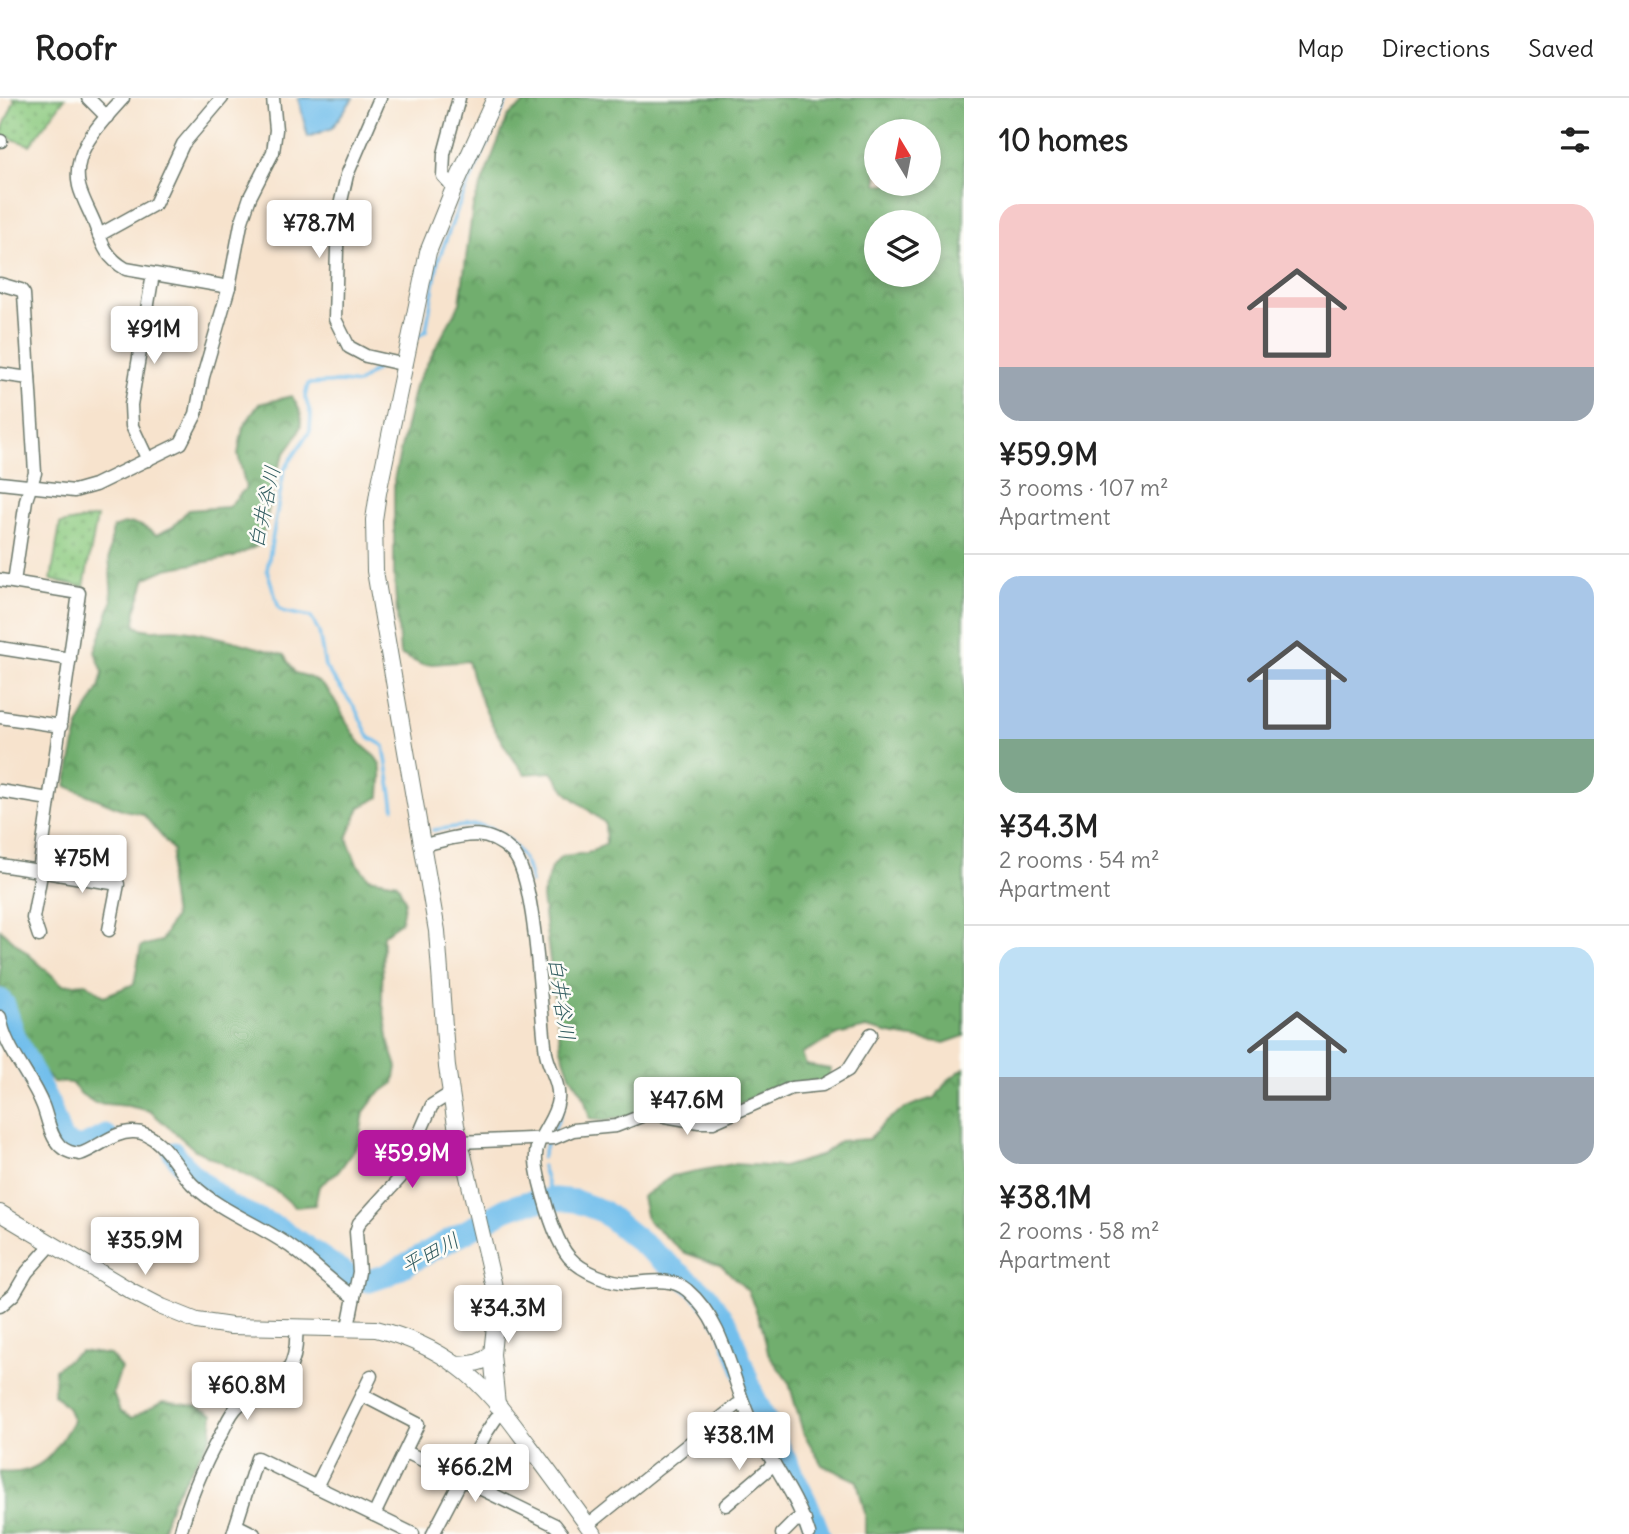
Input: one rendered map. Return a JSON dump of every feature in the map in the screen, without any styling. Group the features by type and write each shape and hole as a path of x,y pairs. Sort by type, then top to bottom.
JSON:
{"street":[{"path":"88,98 107,117"},
{"path":"123,98 92,134 82,151 78,172 80,187 112,261 126,269 229,287"},
{"path":"99,235 155,204 183,144 222,98"},
{"path":"0,483 32,484 55,490 74,491 95,485 181,443 196,414 203,377 229,287 241,224 250,197 273,152 276,130 272,98"},
{"path":"380,98 347,176 338,214 335,319 349,347 366,356 406,365"},
{"path":"454,188 443,176 444,154 459,98"},
{"path":"433,1534 500,1408 492,1354 496,1317 494,1287 450,1093 437,931 394,688 373,548 374,520 428,252 495,98"},
{"path":"148,460 132,426 131,405 153,274"},
{"path":"0,284 21,290 24,294 35,473 26,500 15,582"},
{"path":"0,374 29,378"},
{"path":"0,580 79,593 33,918 39,936"},
{"path":"0,648 70,659"},
{"path":"0,717 61,726"},
{"path":"0,791 49,799"},
{"path":"423,845 476,834 486,835 512,852 521,865 531,912 546,1052 558,1089 554,1116 540,1140 536,1159 542,1189 561,1243 568,1256 579,1266 616,1281 674,1283 686,1289 701,1305 728,1354 743,1403 809,1534"},
{"path":"0,865 118,884 109,930"},
{"path":"0,1017 2,1031 28,1075 54,1139 62,1148 80,1154 93,1150 119,1134 132,1131 144,1133 159,1144 204,1194 223,1209 257,1224 293,1247 342,1290 357,1284"},
{"path":"459,1142 540,1140 559,1137 573,1129 616,1126 645,1115 713,1122 791,1088 822,1085 848,1070 871,1034"},
{"path":"348,1327 357,1284 356,1232 359,1223 400,1178 432,1105 450,1093"},
{"path":"0,1213 131,1291 197,1321 231,1326 376,1329 398,1334 457,1365 475,1380 500,1408 591,1530 737,1405 743,1403"},
{"path":"0,1306 14,1294 27,1272 52,1244"},
{"path":"180,1534 186,1508 202,1468 232,1414 244,1401 271,1390 285,1377 293,1363 297,1345 296,1327"},
{"path":"457,1365 485,1361 492,1354"},
{"path":"316,1487 372,1376"},
{"path":"362,1395 418,1424 374,1515"},
{"path":"406,1452 555,1525 562,1534"},
{"path":"254,1534 235,1530 257,1458 413,1534"},
{"path":"726,1505 774,1464"},
{"path":"782,1534 795,1521 804,1520"}],"green space":[{"path":"13,98 65,98 30,145 0,135 15,100"},
{"path":"541,98 964,98 964,1036 944,1043 866,1028 838,1035 802,1053 806,1065 831,1069 828,1082 769,1088 734,1107 703,1114 660,1110 604,1121 590,1119 583,1094 570,1075 561,1049 542,897 551,868 562,856 588,853 606,844 605,823 568,794 552,772 525,774 490,720 468,661 422,665 400,654 394,575 394,479 415,386 460,303 473,206 508,116 530,99"},
{"path":"292,396 301,414 300,427 279,466 259,545 234,557 166,569 146,578 136,609 135,626 147,630 177,629 196,632 284,655 295,673 309,677 328,690 351,730 380,765 380,797 360,807 347,838 357,864 369,878 397,883 405,900 401,922 383,935 382,999 389,1043 397,1067 394,1083 377,1095 364,1112 359,1143 338,1172 319,1186 315,1205 295,1207 278,1192 195,1150 150,1111 95,1103 71,1083 53,1082 26,1053 0,987 0,929 63,985 86,983 104,996 134,984 141,946 161,941 174,917 169,881 173,850 143,814 124,810 66,786 79,724 99,688 103,672 95,652 112,602 109,553 113,528 136,524 156,535 173,527 188,510 228,507 246,488 238,454 243,427 259,404"},
{"path":"97,517 84,587 51,580 60,524"},
{"path":"964,1068 964,1534 865,1534 865,1513 857,1481 822,1465 803,1432 789,1383 768,1353 762,1326 748,1291 722,1266 683,1252 647,1220 642,1197 672,1176 733,1164 783,1167 820,1156 840,1141 869,1139 898,1112 935,1098 947,1081"},
{"path":"80,1351 110,1355 121,1368 113,1393 120,1412 132,1418 163,1402 196,1406 213,1414 211,1437 172,1500 161,1534 0,1534 0,1472 26,1471 45,1460 59,1443 73,1421 67,1407 54,1394 55,1369"}],"water":[{"path":"298,98 353,98 332,128 308,137"}],"waterway":[{"name":"白井谷川","path":"416,338 426,331 438,261 459,205 508,98"},
{"name":"白井谷川","path":"383,364 357,384 308,384 305,397 311,415 310,431 284,470 267,570 279,608 285,612 311,617 319,632 325,667 355,708 369,737 384,746 394,808"},
{"name":"白井谷川","path":"433,830 472,825 492,830 516,848 526,864 531,883"},
{"name":"平田川","path":"0,1000 64,1143 81,1148 106,1136"},
{"name":"白井谷川","path":"553,1133 564,1104 562,1084"},
{"name":"白井谷川","path":"542,1158 547,1142"},
{"name":"白井谷川","path":"174,1153 190,1173 229,1206 278,1228 352,1277 369,1281 387,1275 506,1209 525,1203 555,1199 575,1201 602,1211 706,1295 727,1324 752,1393 819,1534"},
{"name":"白井谷川","path":"542,1166 550,1193 555,1199"}]}
